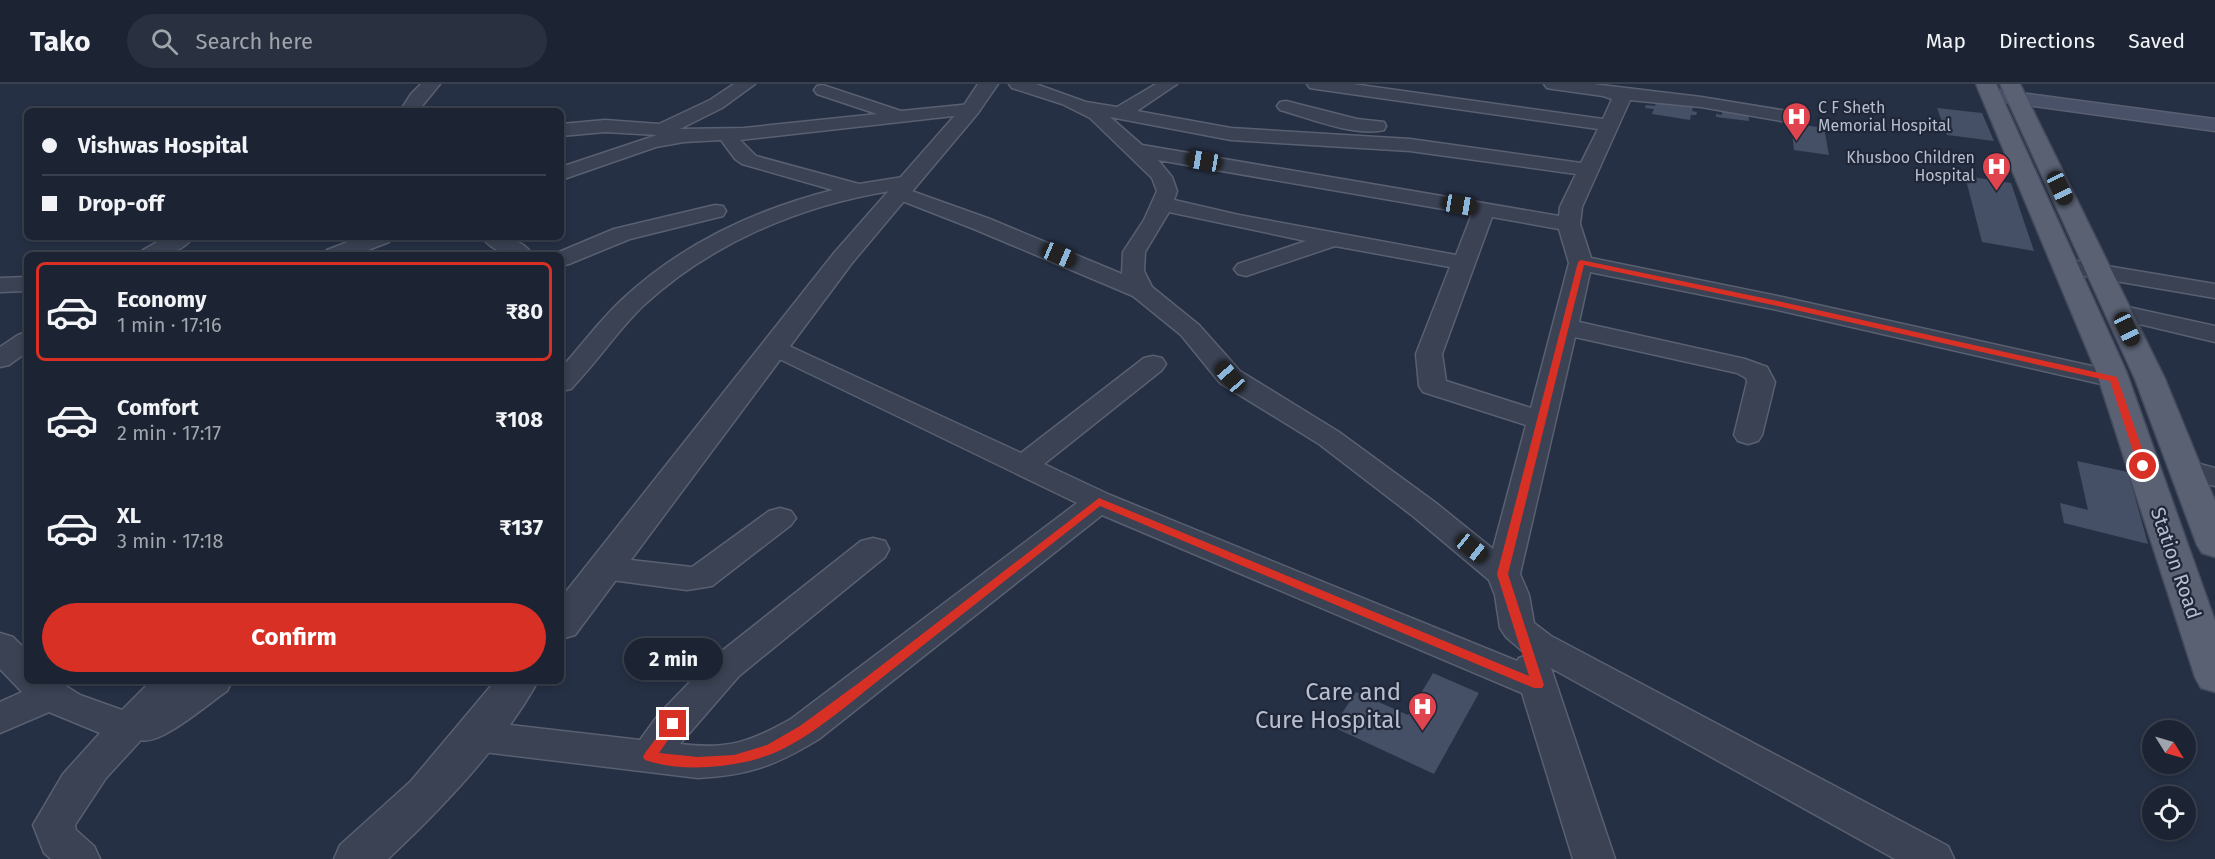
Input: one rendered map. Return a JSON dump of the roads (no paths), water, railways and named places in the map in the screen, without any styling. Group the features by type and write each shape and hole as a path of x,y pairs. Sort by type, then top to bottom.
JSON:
{"main road":[{"path":"2003,95 2215,125"},
{"path":"2003,95 2215,132"},
{"name":"Station Road","path":"2003,95 2065,266 2114,379 2215,677"},
{"name":"Station Road","path":"2003,95 2100,272 2119,312 2150,379 2215,545"}],"street":[{"path":"411,108 431,84"},
{"path":"662,130 716,105 746,84"},
{"path":"564,621 843,258 971,110 988,84"},
{"path":"1120,113 1168,84"},
{"path":"1316,84 1608,125"},
{"path":"1553,84 1701,102 1787,116"},
{"path":"1036,86 1085,106 1231,135 1410,145 1588,170"},
{"path":"823,90 904,117"},
{"path":"1503,574 1581,262 1569,224 1570,207 1622,97 1614,93"},
{"path":"1085,106 1162,177 1167,191 1155,220 1134,252 1132,271 1142,291"},
{"path":"1286,106 1356,125 1438,130"},
{"path":"593,109 620,114 620,124"},
{"path":"564,173 652,142 684,136 971,110"},
{"path":"564,130 620,124 662,130 684,136"},
{"path":"726,134 742,155 749,160 859,191"},
{"path":"1500,140 1515,149 1527,161"},
{"path":"1135,150 1569,224"},
{"path":"564,379 606,329 635,300 683,264 731,236 774,216 814,201 859,191 904,187 1016,238 1142,291 1190,330 1230,377 1329,438 1425,510 1503,574 1512,595 1518,628 1594,859"},
{"path":"1162,204 1239,222 1464,262"},
{"path":"1484,210 1429,354 1433,386 1541,421"},
{"path":"564,258 622,234 716,211"},
{"path":"1246,269 1334,239"},
{"path":"156,252 177,240"},
{"path":"343,252 373,240"},
{"path":"498,240 517,252"},
{"path":"1581,262 1782,304 2114,379"},
{"path":"2065,266 2215,291"},
{"path":"0,285 24,284"},
{"path":"2119,312 2215,334"},
{"path":"1565,327 1745,367 1758,374 1761,382 1748,435"},
{"path":"0,359 24,342"},
{"path":"774,347 1099,502 1538,685"},
{"path":"1022,467 1153,364"},
{"path":"2185,469 2215,477"},
{"path":"476,736 698,762 734,760 771,749 805,729 864,685 1099,502"},
{"path":"604,568 687,579 700,578 780,518"},
{"path":"649,757 673,724 726,667 873,549"},
{"path":"1518,628 1538,645 1564,660 1933,859"},
{"path":"0,646 24,671"},
{"path":"0,718 36,684 67,706 130,728"},
{"path":"79,859 58,840 54,825 62,808 85,776 171,684"},
{"path":"102,757 210,684"},
{"path":"369,856 427,794 516,684"}],"place":[{"name":"C F Sheth Memorial Hospital","path":"1797,142"},
{"name":"Khusboo Children Hospital","path":"1996,192"},
{"name":"Care and Cure Hospital","path":"1422,732"}]}
